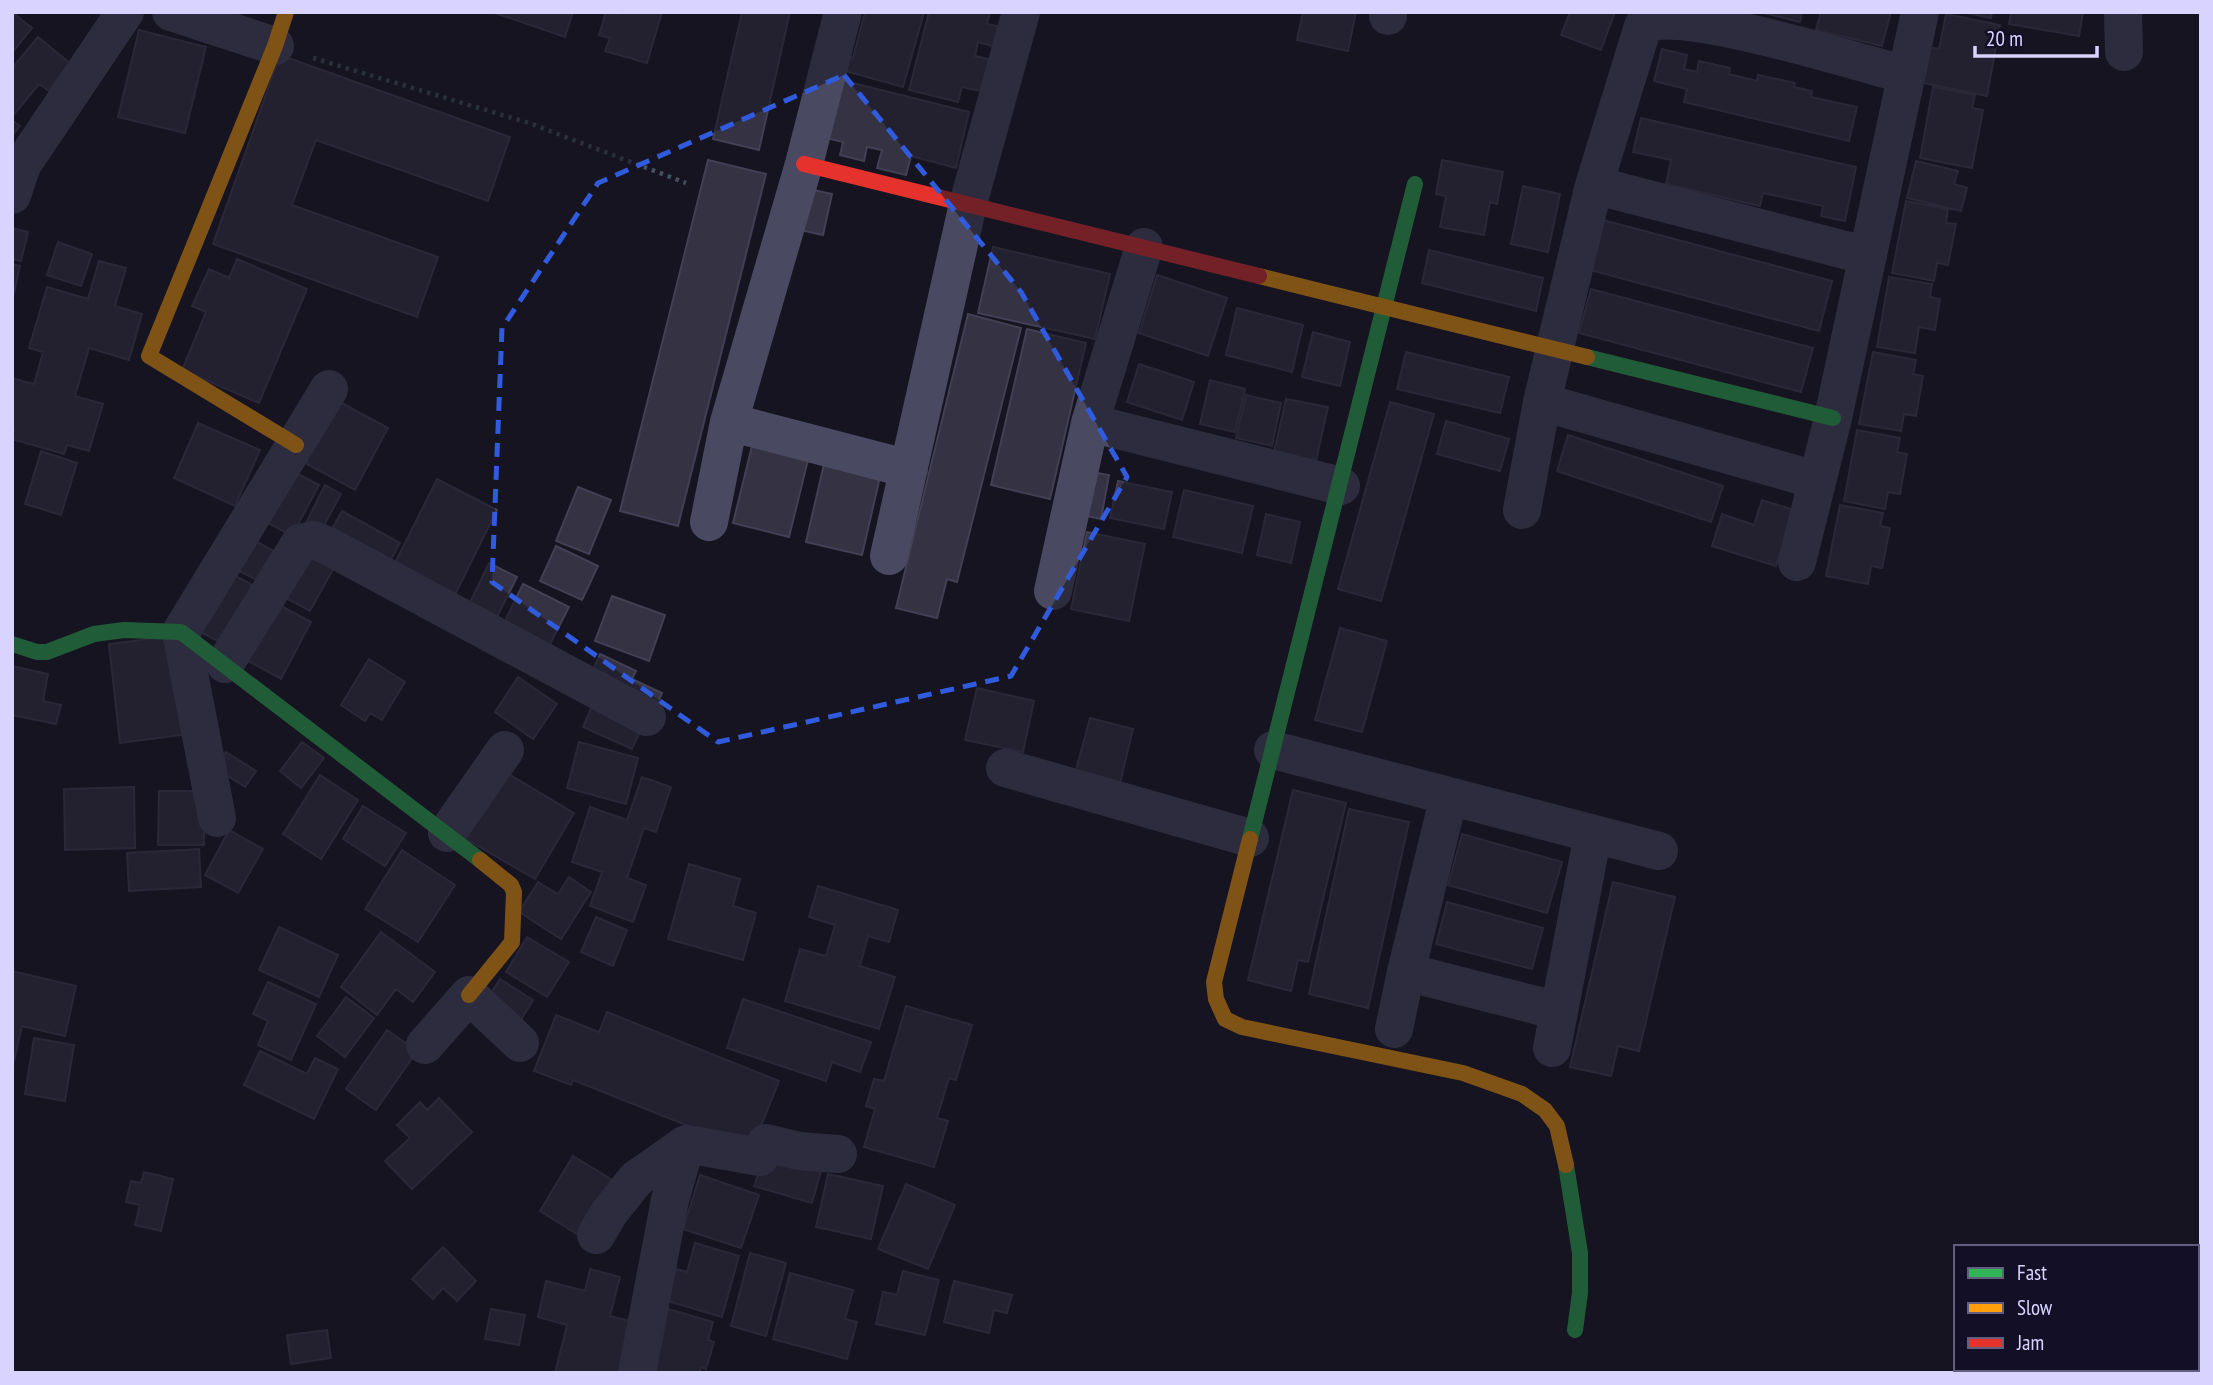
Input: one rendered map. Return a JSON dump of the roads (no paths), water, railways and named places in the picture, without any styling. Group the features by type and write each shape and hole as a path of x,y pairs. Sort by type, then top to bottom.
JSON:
{"street":[{"path":"16,173 124,12"},
{"path":"171,12 281,29 149,356 296,445"},
{"path":"709,522 729,422 804,164 843,12"},
{"path":"889,556 968,204 1021,12"},
{"path":"1797,562 1833,418 1920,12"},
{"path":"2123,12 2124,52"},
{"path":"1522,510 1542,402 1594,185 1643,26 1654,20 1722,19 1906,75"},
{"path":"804,164 1833,418"},
{"path":"1416,184 1214,982 1216,999 1225,1019 1242,1027 1464,1073 1522,1094 1545,1110 1556,1126 1560,1139 1580,1253 1580,1293 1575,1330"},
{"path":"1594,185 1868,256"},
{"path":"1053,591 1090,423 1144,247"},
{"path":"217,818 181,632 329,389"},
{"path":"1542,402 1816,480"},
{"path":"729,422 909,469"},
{"path":"1090,423 1341,486"},
{"path":"225,664 300,543 313,540 647,717"},
{"path":"12,644 37,652 47,652 94,634 124,630 181,632 447,833 511,885 514,891 512,942 425,1045"},
{"path":"447,833 505,750"},
{"path":"1273,750 1659,851"},
{"path":"1005,768 1250,838"},
{"path":"1394,1029 1449,796"},
{"path":"1552,1048 1594,834"},
{"path":"1406,972 1559,1011"},
{"path":"469,995 520,1043"},
{"path":"596,1235 636,1178 686,1144 760,1157 766,1143 838,1154"},
{"path":"637,1373 670,1200 686,1144"}]}
